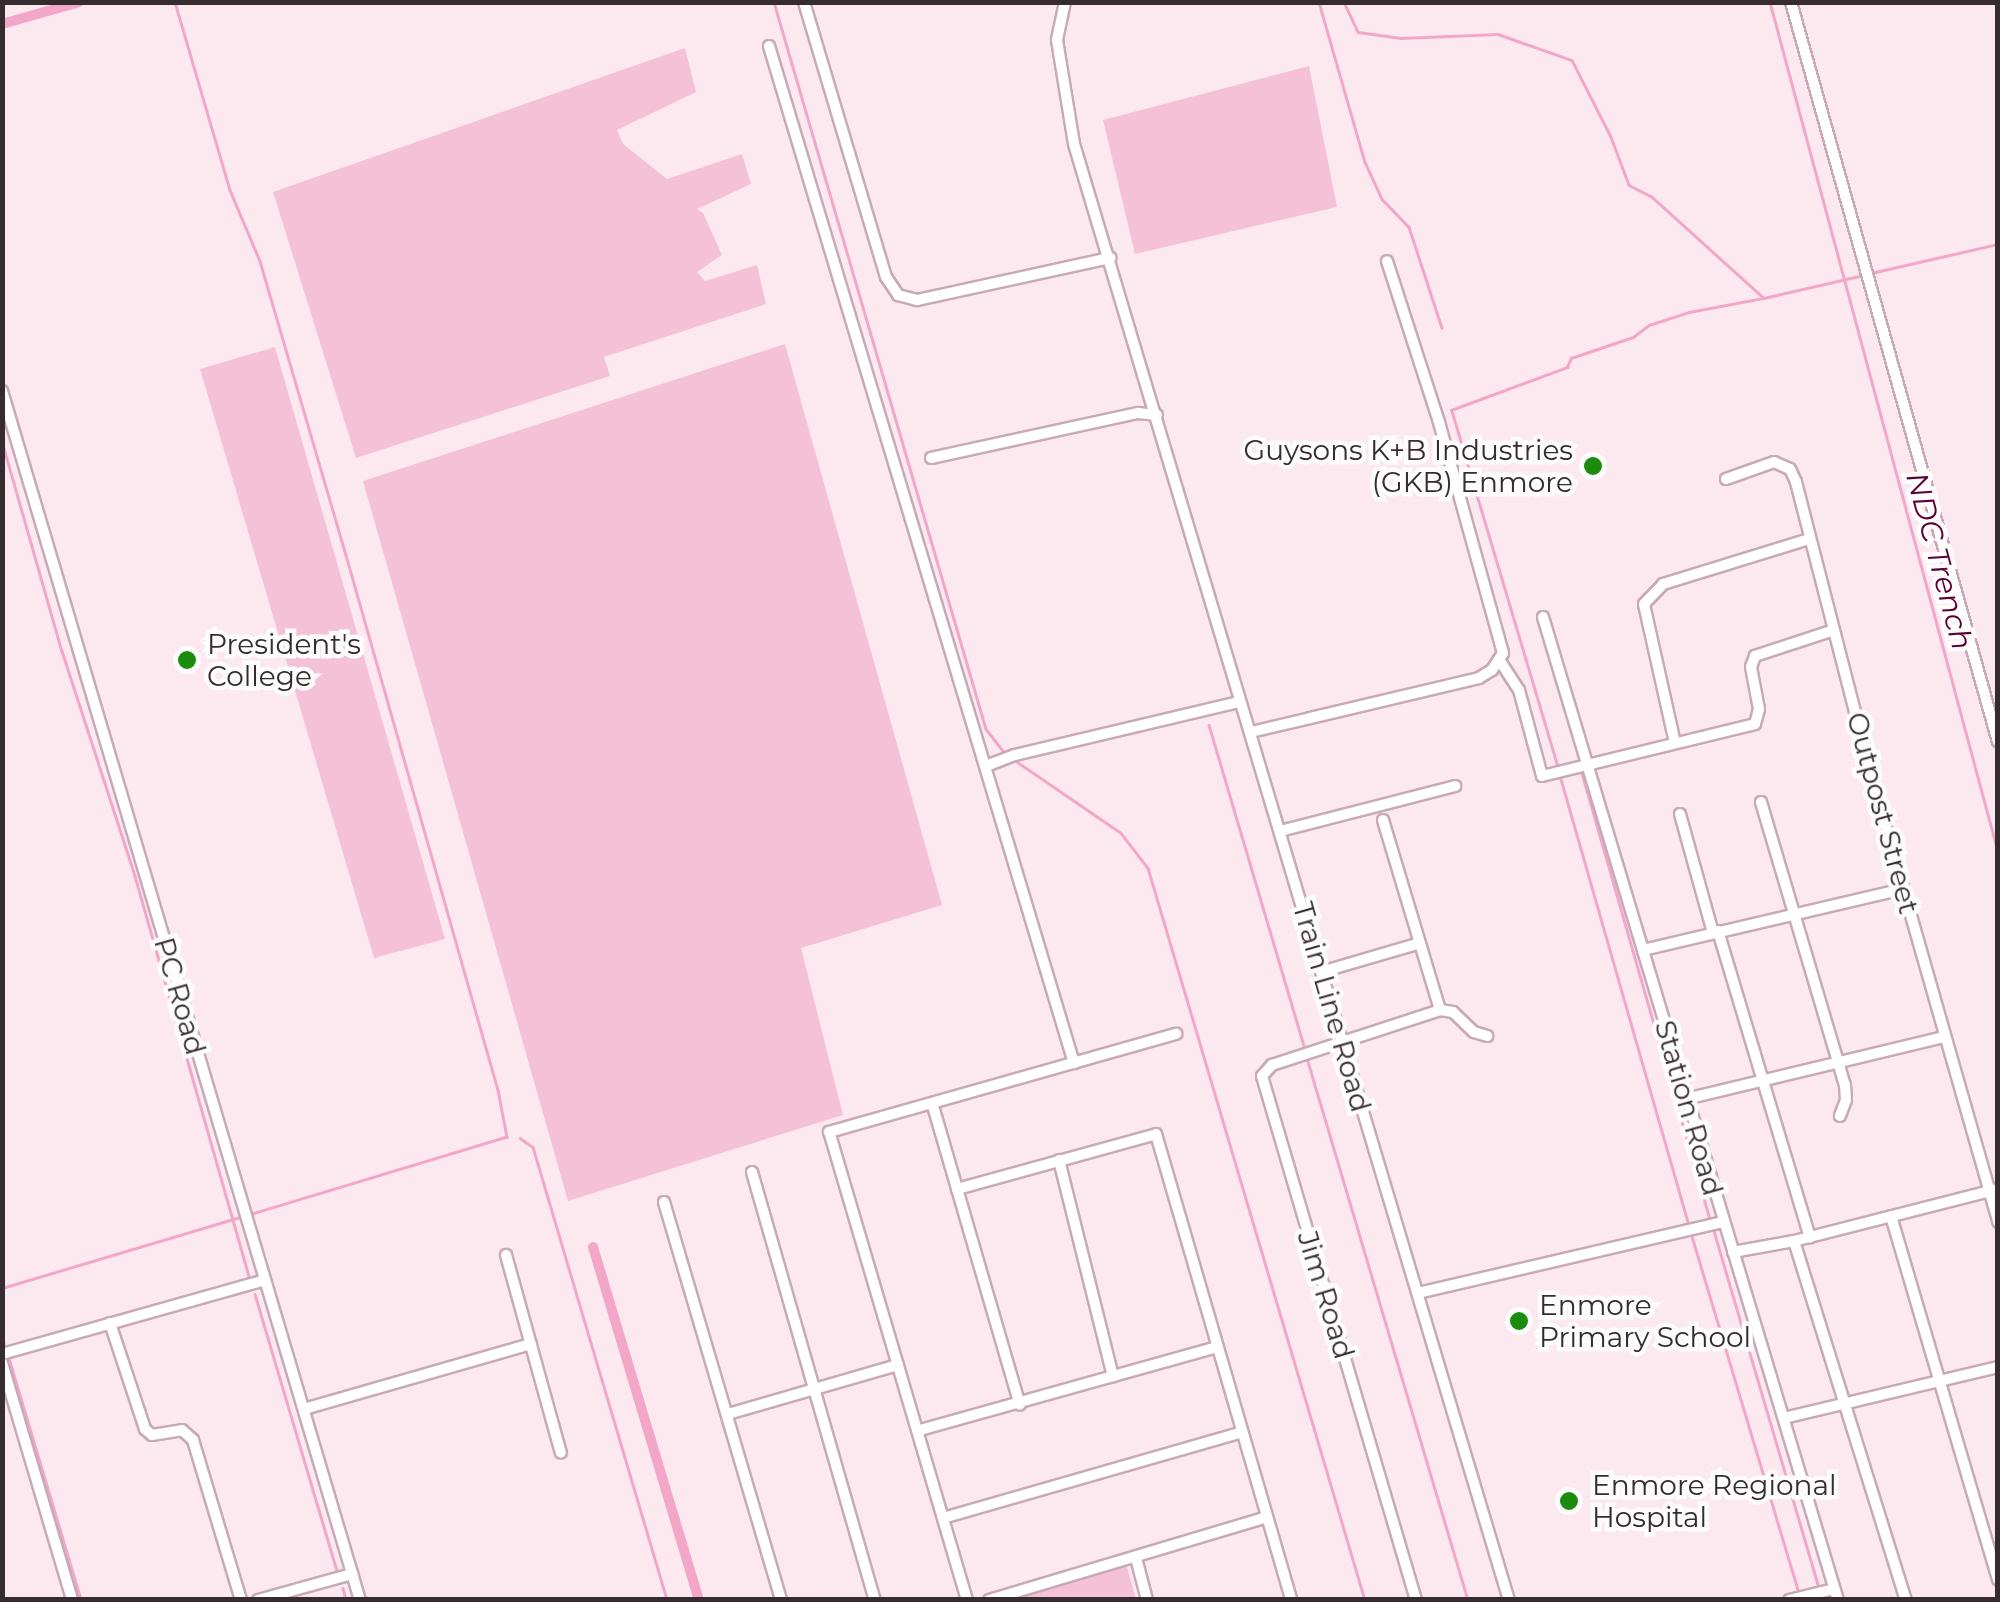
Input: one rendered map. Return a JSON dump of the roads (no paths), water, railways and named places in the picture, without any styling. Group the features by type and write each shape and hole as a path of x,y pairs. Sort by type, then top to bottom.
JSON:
{"street":[{"path":"804,2 886,277 898,295 917,300 1110,258"},
{"name":"Train Line Road","path":"1066,2 1057,40 1074,144 1508,1600"},
{"path":"1791,2 1998,742"},
{"path":"769,46 1074,1064"},
{"path":"1386,261 1439,422 1502,642 1500,660 1519,690 1542,776 1754,724 1759,709 1751,667 1754,656 1834,630"},
{"name":"PC Road","path":"2,391 360,1600"},
{"path":"931,458 1138,412 1157,415"},
{"name":"Outpost Street","path":"1726,479 1774,462 1782,464 1796,482 1903,888 1993,1190 1998,1222"},
{"path":"1675,743 1644,604 1663,584 1809,540"},
{"name":"Station Road","path":"1543,617 1836,1594"},
{"path":"1250,732 1479,678 1500,660"},
{"path":"986,766 1016,755 1240,702"},
{"path":"1280,830 1455,786"},
{"path":"1761,802 1838,1064 1846,1100 1840,1116"},
{"path":"1680,814 1810,1237"},
{"path":"1382,820 1440,1010 1453,1012 1474,1032 1487,1036"},
{"path":"1643,950 1903,888"},
{"path":"1321,972 1420,944"},
{"name":"Jim Road","path":"1416,1600 1262,1076 1266,1067 1440,1010"},
{"path":"967,1600 920,1430 829,1132 933,1106 1176,1034"},
{"path":"1686,1098 1945,1037"},
{"path":"933,1106 1020,1405"},
{"path":"957,1189 1156,1134 1291,1600"},
{"path":"1058,1160 1113,1376"},
{"path":"752,1172 875,1600"},
{"path":"1733,1252 1794,1241 1993,1190"},
{"path":"664,1202 782,1600"},
{"path":"1891,1216 1998,1580"},
{"path":"1418,1293 1723,1222"},
{"path":"1794,1241 1906,1600"},
{"path":"506,1256 561,1452"},
{"path":"2,1354 264,1280"},
{"path":"110,1323 145,1429 152,1435 182,1430 193,1440 240,1600"},
{"path":"304,1409 531,1344"},
{"path":"920,1430 1218,1347"},
{"path":"2,1363 72,1600"},
{"path":"728,1414 898,1365"},
{"path":"1784,1418 1998,1367"},
{"path":"943,1518 1242,1432"},
{"path":"990,1600 1267,1517"},
{"path":"1136,1558 1148,1600"},
{"path":"258,1600 352,1574"},
{"path":"1789,1600 1836,1594"}],"waterway":[{"path":"2,24 79,2"},
{"path":"175,2 230,190 260,261 346,555 498,1090 507,1137 248,1215"},
{"path":"774,2 986,729 1005,753"},
{"path":"1319,2 1365,162 1382,199 1409,227 1442,328"},
{"path":"1344,2 1358,32 1401,38 1498,34 1572,60 1611,137 1629,185 1651,196 1764,298 1864,275"},
{"name":"NDC Trench","path":"1770,2 1998,852"},
{"path":"1871,273 1998,244"},
{"path":"1557,765 1451,410 1567,367 1571,358 1633,337 1649,325 1689,312 1763,298"},
{"path":"2,441 62,651 135,876 250,1279"},
{"path":"1209,725 1305,1050"},
{"path":"1016,761 1121,833 1148,868 1365,1600"},
{"path":"1582,773 1711,1223"},
{"path":"1561,779 1689,1225"},
{"path":"1307,1058 1468,1600"},
{"path":"520,1138 533,1147 667,1600"},
{"path":"2,1288 240,1217"},
{"path":"1714,1231 1819,1587"},
{"path":"1691,1233 1799,1594"},
{"path":"593,1247 699,1600"},
{"path":"255,1294 337,1570"},
{"path":"2,1337 6,1350"},
{"path":"9,1358 81,1600"},
{"path":"343,1588 346,1600"}],"place":[{"name":"Guysons K+B Industries (GKB) Enmore","path":"1593,466"},
{"name":"President's College","path":"187,660"},
{"name":"Enmore Primary School","path":"1519,1321"},
{"name":"Enmore Regional Hospital","path":"1569,1501"}]}
